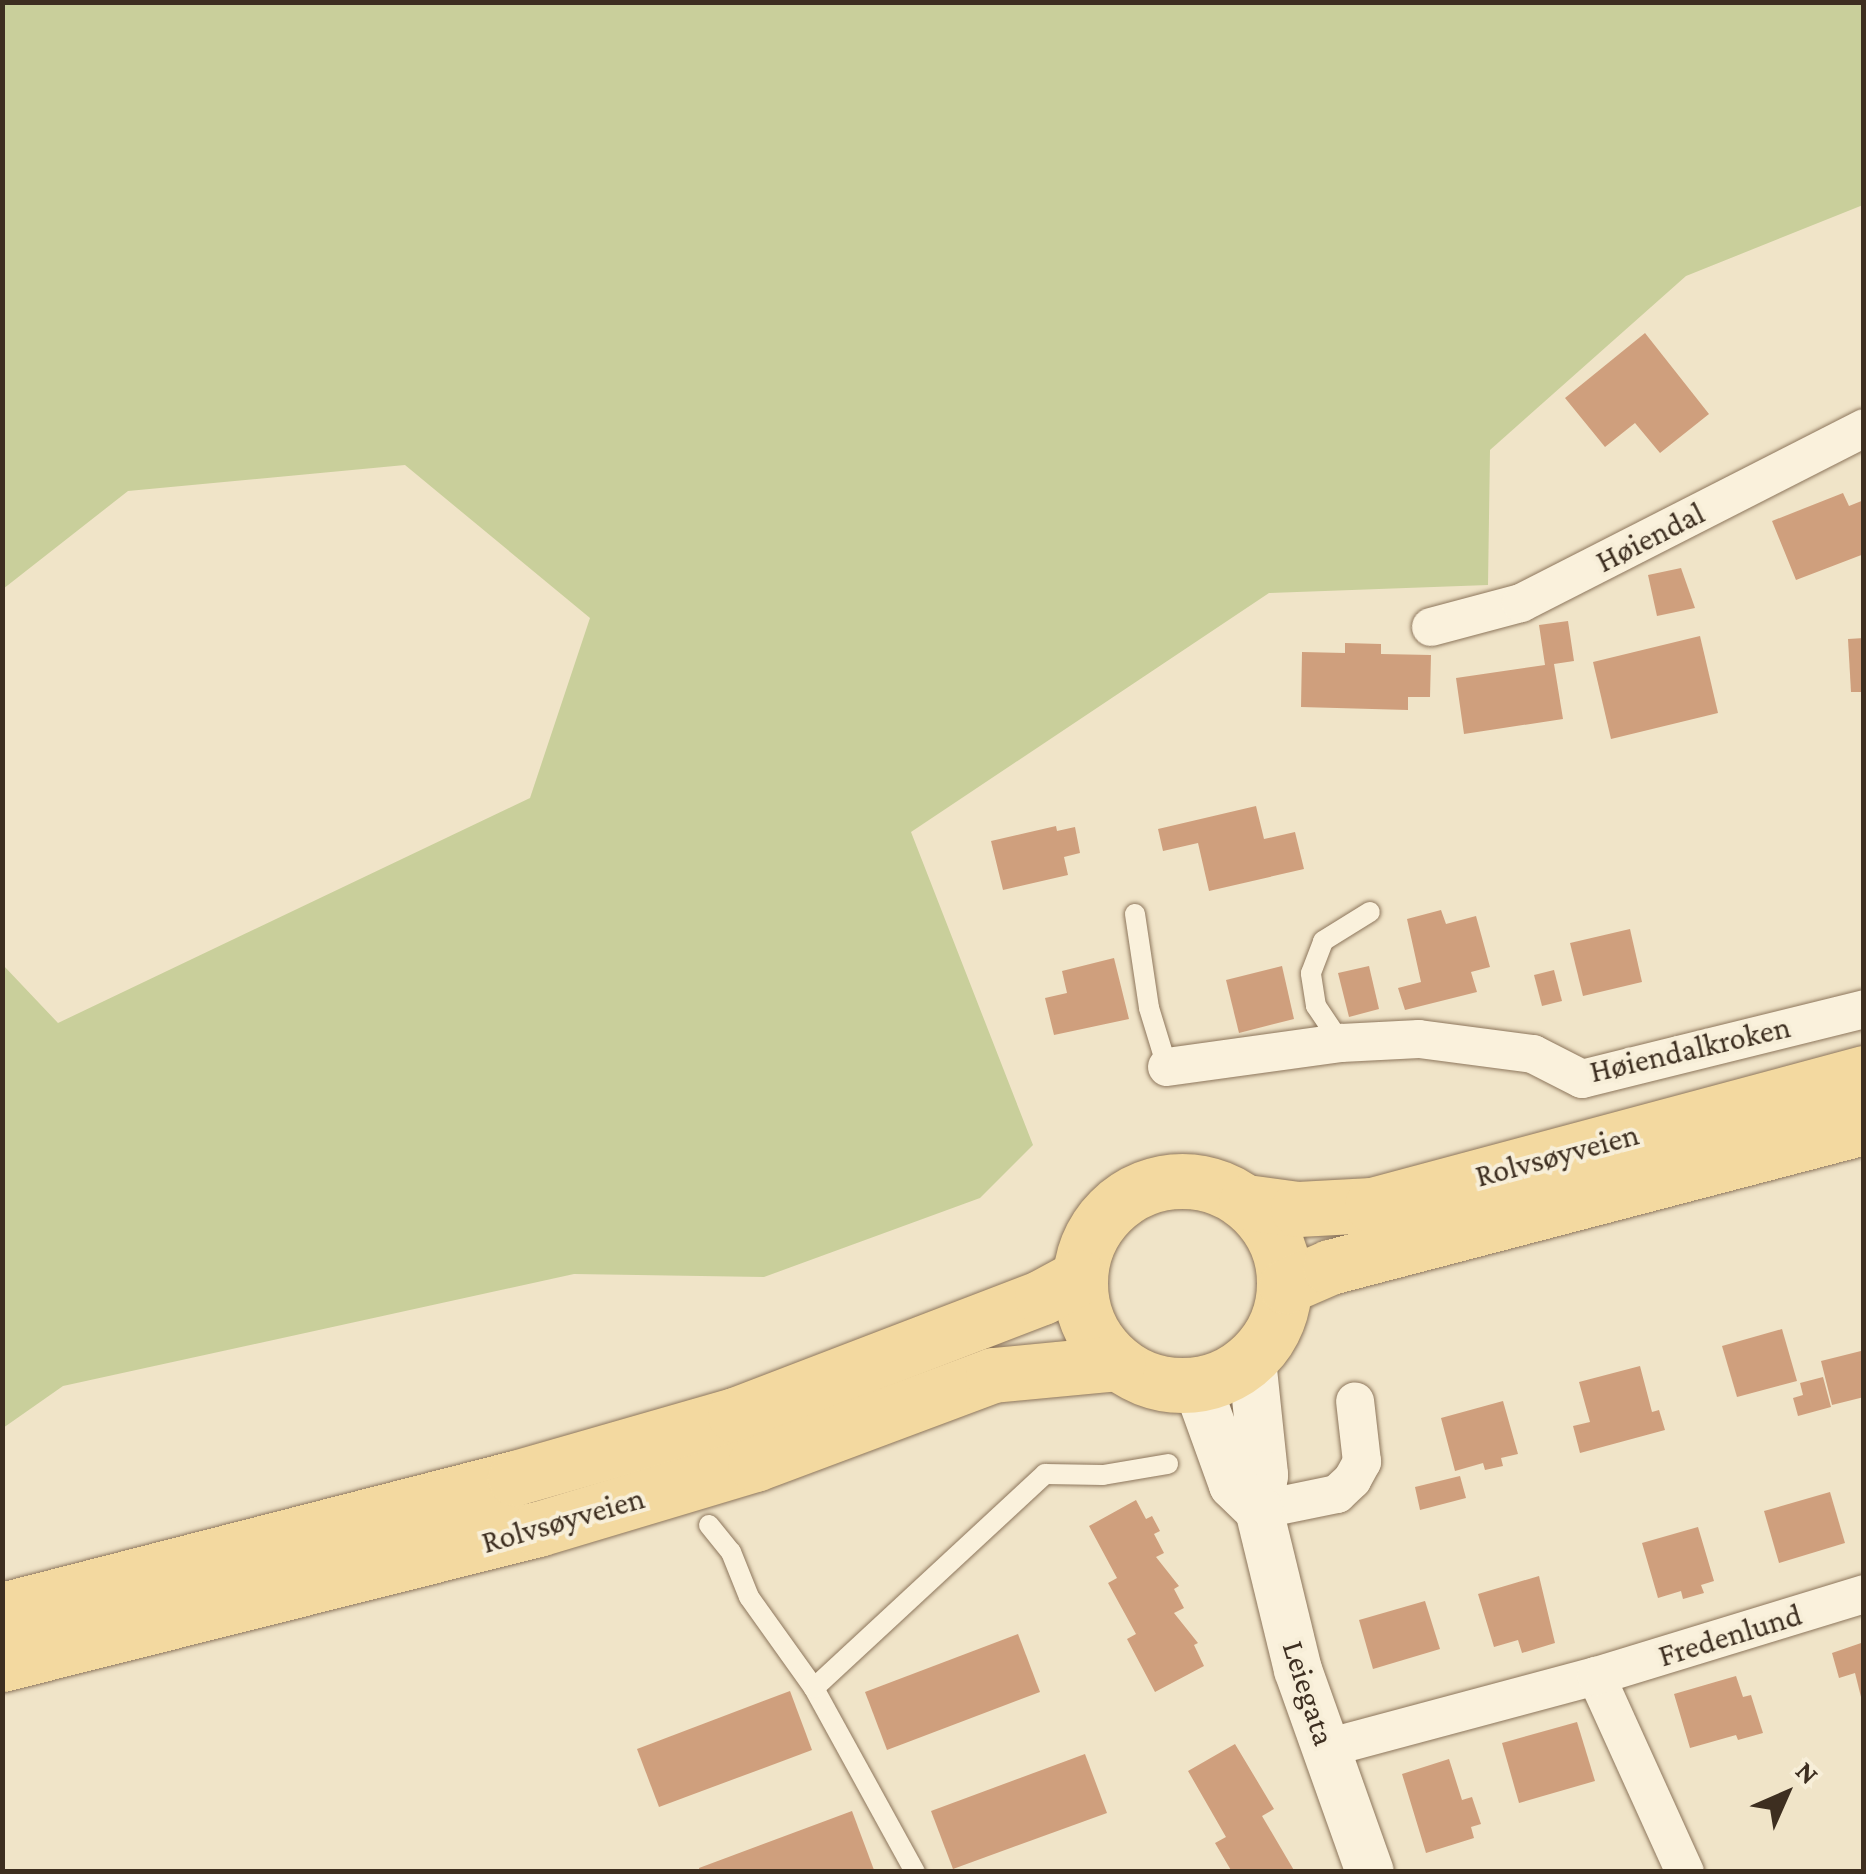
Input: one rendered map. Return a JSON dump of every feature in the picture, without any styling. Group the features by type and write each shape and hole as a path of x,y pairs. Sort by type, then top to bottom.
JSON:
{"main road":[{"name":"Rolvsøyveien","path":"1246,1202 1298,1209 1372,1205 1864,1072"},
{"name":"Rolvsøyveien","path":"1286,1286 1330,1267 1864,1127"},
{"path":"1176,1179 1214,1184 1246,1202 1275,1240 1286,1286 1276,1327 1252,1360 1226,1376 1197,1385 1155,1382 1117,1363 1088,1324 1079,1277 1088,1240 1109,1210 1140,1188 1176,1179"},
{"name":"Rolvsøyveien","path":"2,1610 516,1478 736,1416 1042,1297 1079,1277"},
{"name":"Rolvsøyveien","path":"2,1664 538,1529 755,1464 993,1375 1117,1363"}],"street":[{"name":"Høiendal","path":"1430,627 1521,603 1864,428"},
{"name":"Høiendalkroken","path":"1167,1067 1341,1043 1419,1039 1533,1054 1582,1079 1864,1009"},
{"name":"Leiegata","path":"1252,1360 1264,1476 1259,1510 1298,1670 1370,1872"},
{"name":"Leiegata","path":"1197,1385 1233,1486 1259,1510"},
{"path":"1259,1510 1337,1494 1352,1480 1362,1462 1354,1402"},
{"name":"Fredenlund","path":"1327,1748 1596,1676 1864,1594"},
{"path":"1596,1676 1685,1872"}],"lane":[{"path":"1341,1043 1316,1006 1311,974 1323,941 1370,912"},
{"name":"Høiendalkroken","path":"1135,914 1149,1008 1167,1067"},
{"path":"814,1688 1045,1474 1102,1475 1168,1464"},
{"path":"710,1526 732,1552 749,1597 814,1688 916,1872"}],"green space":[{"path":"3,2 1863,3 1863,205 1686,276 1490,450 1488,585 1269,593 911,832 1033,1145 980,1198 764,1277 574,1274 63,1386 3,1428 3,965 58,1023 530,798 590,618 405,465 128,491 3,589"}],"building":[{"path":"1645,333 1709,414 1660,453 1635,423 1605,447 1565,398"},
{"path":"1843,493 1849,506 1864,500 1864,554 1796,580 1772,521"},
{"path":"1681,568 1695,608 1657,616 1648,575"},
{"path":"1568,621 1574,661 1554,664 1563,719 1464,734 1456,678 1545,665 1539,625"},
{"path":"1700,636 1718,713 1611,739 1593,662"},
{"path":"1864,638 1864,692 1851,692 1848,639"},
{"path":"1345,643 1381,644 1381,654 1431,655 1430,697 1408,697 1408,710 1301,707 1302,652 1345,653"},
{"path":"1256,806 1264,839 1295,832 1304,869 1209,891 1198,843 1163,851 1158,829"},
{"path":"1056,826 1057,831 1075,827 1080,853 1064,857 1068,875 1003,890 991,841"},
{"path":"1441,910 1446,924 1476,916 1490,967 1471,972 1477,992 1405,1010 1398,988 1421,982 1407,919"},
{"path":"1630,929 1642,982 1583,996 1570,943"},
{"path":"1114,958 1129,1019 1054,1035 1045,998 1067,993 1062,971"},
{"path":"1282,966 1294,1019 1239,1033 1226,980"},
{"path":"1369,966 1379,1009 1349,1017 1338,973"},
{"path":"1554,970 1562,1001 1542,1006 1534,975"},
{"path":"1782,1329 1797,1381 1737,1397 1722,1346"},
{"path":"1861,1351 1864,1397 1832,1405 1821,1361"},
{"path":"1640,1366 1652,1412 1659,1410 1665,1430 1580,1453 1573,1426 1590,1422 1579,1382"},
{"path":"1823,1377 1831,1407 1798,1416 1793,1398 1803,1395 1800,1383"},
{"path":"1503,1401 1518,1454 1501,1458 1503,1466 1485,1470 1483,1463 1455,1471 1441,1418"},
{"path":"1460,1476 1466,1498 1420,1510 1415,1487"},
{"path":"1830,1492 1845,1543 1779,1563 1764,1511"},
{"path":"1136,1500 1146,1519 1152,1516 1160,1531 1154,1534 1164,1553 1156,1557 1179,1586 1174,1589 1184,1608 1174,1613 1198,1643 1194,1645 1204,1666 1155,1692 1127,1639 1136,1634 1108,1583 1117,1578 1089,1526"},
{"path":"1698,1527 1714,1581 1701,1585 1704,1593 1683,1599 1681,1591 1658,1598 1642,1543"},
{"path":"1539,1576 1555,1643 1522,1653 1518,1640 1494,1647 1478,1594"},
{"path":"1425,1601 1440,1649 1373,1669 1359,1620"},
{"path":"1018,1634 1040,1692 887,1750 865,1692"},
{"path":"1864,1642 1862,1701 1855,1673 1839,1678 1832,1653"},
{"path":"1736,1676 1743,1697 1751,1695 1763,1733 1738,1740 1736,1735 1690,1748 1674,1694"},
{"path":"790,1691 812,1750 659,1807 637,1749"},
{"path":"1577,1722 1595,1781 1519,1803 1502,1743"},
{"path":"1235,1744 1274,1809 1262,1816 1295,1872 1232,1872 1215,1843 1226,1837 1188,1771"},
{"path":"1085,1754 1107,1813 953,1869 931,1811"},
{"path":"1449,1759 1462,1800 1472,1797 1481,1824 1471,1827 1474,1838 1426,1853 1402,1774"},
{"path":"852,1811 874,1870 700,1872 699,1868"}]}
